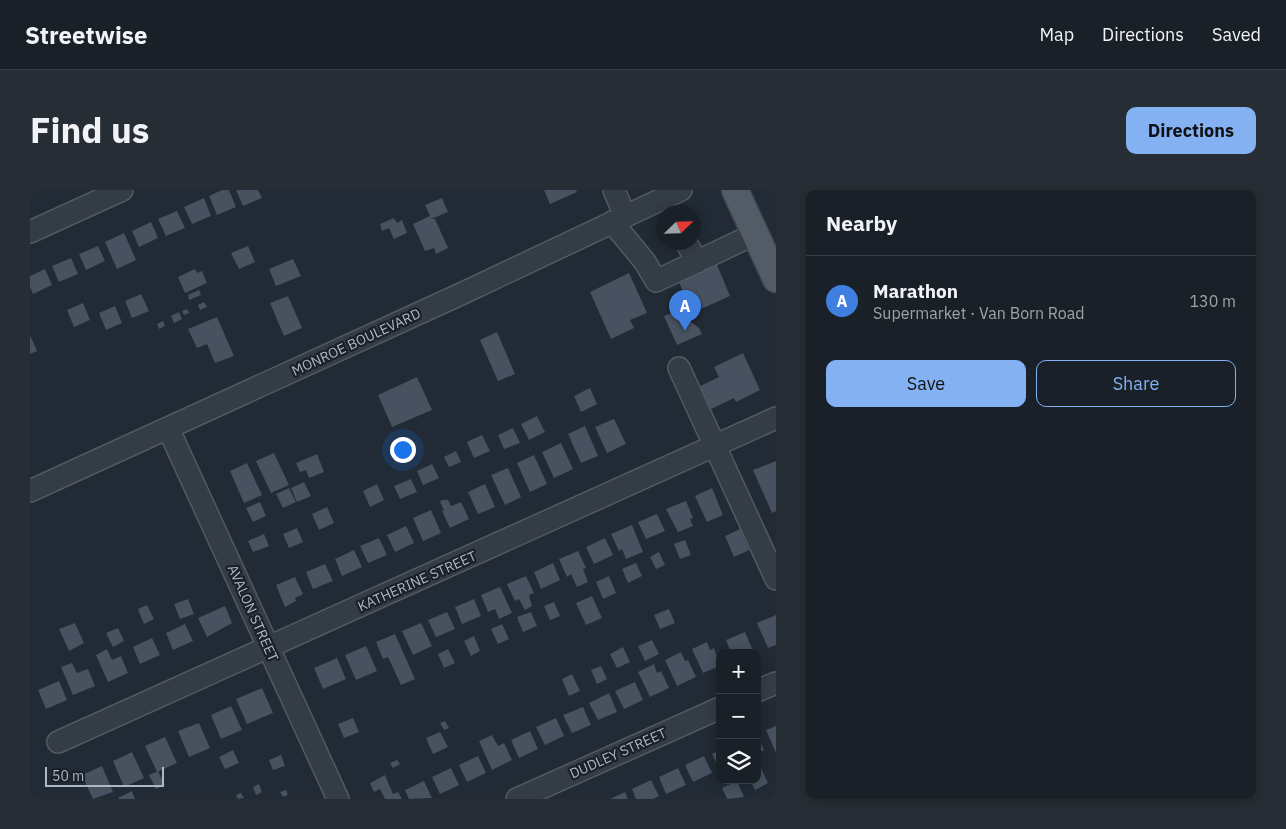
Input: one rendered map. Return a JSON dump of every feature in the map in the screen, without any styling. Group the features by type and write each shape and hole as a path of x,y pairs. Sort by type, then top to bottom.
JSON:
{"main road":[{"path":"735,190 776,279"}],"street":[{"path":"30,232 122,190"},
{"path":"614,190 619,219 656,281 755,234"},
{"name":"MONROE BOULEVARD","path":"30,490 619,219 671,200"},
{"path":"690,250 696,262"},
{"path":"679,368 776,579"},
{"name":"KATHERINE STREET","path":"58,742 776,418"},
{"name":"AVALON STREET","path":"168,428 338,799"},
{"path":"761,689 776,683"},
{"name":"DUDLEY STREET","path":"517,799 716,710"}],"building":[{"path":"222,190 229,190 236,207 217,215 209,196"},
{"path":"236,190 258,190 262,198 243,206"},
{"path":"544,190 576,190 577,192 550,204"},
{"path":"204,198 211,216 192,224 184,207"},
{"path":"442,198 448,212 431,219 435,219 448,248 436,254 434,248 425,251 413,224 430,216 425,205"},
{"path":"177,211 185,228 166,236 158,219"},
{"path":"394,218 397,223 402,220 407,233 394,239 389,228 382,231 380,224"},
{"path":"151,222 158,238 139,247 132,231"},
{"path":"124,233 136,260 117,269 105,242"},
{"path":"98,246 105,261 86,270 79,254"},
{"path":"248,246 255,262 239,269 231,253"},
{"path":"71,258 78,274 59,282 52,266"},
{"path":"293,259 301,276 276,286 269,269"},
{"path":"717,265 730,296 692,313 679,282"},
{"path":"45,269 52,285 33,294 30,287 30,276"},
{"path":"195,269 197,273 202,271 207,283 185,293 178,277"},
{"path":"629,273 647,313 630,320 634,328 611,339 590,292"},
{"path":"199,290 201,295 189,300 188,295"},
{"path":"141,294 149,311 132,318 125,301"},
{"path":"288,296 302,328 284,336 270,303"},
{"path":"204,302 207,307 200,310 198,305"},
{"path":"83,303 90,320 74,327 67,310"},
{"path":"115,306 122,323 106,330 99,313"},
{"path":"187,309 189,313 184,315 182,311"},
{"path":"676,311 699,328 702,334 677,345 664,316"},
{"path":"179,312 182,319 174,323 171,316"},
{"path":"217,317 234,356 215,363 207,344 197,348 188,329"},
{"path":"163,321 165,326 159,329 157,324"},
{"path":"497,332 515,374 498,381 480,340"},
{"path":"30,335 37,351 30,354"},
{"path":"743,353 760,390 736,402 734,398 707,411 696,388 719,377 714,367"},
{"path":"417,377 432,410 392,427 378,395"},
{"path":"590,388 597,404 581,412 574,396"},
{"path":"537,416 545,432 529,440 521,424"},
{"path":"614,419 626,444 607,453 595,427"},
{"path":"585,426 598,456 581,463 568,434"},
{"path":"513,428 520,443 504,449 498,435"},
{"path":"482,435 490,451 474,458 467,442"},
{"path":"561,443 573,469 554,478 542,452"},
{"path":"456,451 461,462 449,467 444,457"},
{"path":"274,453 289,485 271,493 256,461"},
{"path":"317,454 324,472 309,478 306,470 300,472 296,463"},
{"path":"534,455 547,484 530,492 517,463"},
{"path":"776,461 776,511 772,513 753,470"},
{"path":"247,463 262,495 244,503 230,471"},
{"path":"432,464 439,478 423,485 417,471"},
{"path":"508,468 521,497 505,505 491,475"},
{"path":"411,479 417,492 400,499 394,486"},
{"path":"304,482 311,496 297,502 291,488"},
{"path":"377,484 384,500 370,507 363,491"},
{"path":"485,484 495,507 478,514 468,492"},
{"path":"289,488 296,502 283,508 276,494"},
{"path":"712,488 723,515 707,522 695,496"},
{"path":"448,500 451,506 461,502 469,519 450,528 442,511 444,510 440,502"},
{"path":"686,501 693,518 690,519 693,526 678,532 666,509"},
{"path":"260,502 266,516 253,522 246,508"},
{"path":"327,507 334,523 319,530 312,514"},
{"path":"431,510 441,533 423,541 413,518"},
{"path":"657,514 665,531 646,539 638,522"},
{"path":"632,525 643,552 626,559 622,549 619,551 611,534"},
{"path":"406,526 414,543 395,552 387,535"},
{"path":"297,528 303,542 289,548 283,534"},
{"path":"740,529 749,550 734,557 725,536"},
{"path":"264,534 269,546 253,552 248,541"},
{"path":"379,538 387,555 368,563 360,546"},
{"path":"605,538 613,555 594,564 586,547"},
{"path":"685,540 691,555 680,559 674,544"},
{"path":"354,550 362,567 342,576 335,559"},
{"path":"578,551 586,568 583,569 588,582 577,587 571,574 567,577 559,559"},
{"path":"659,552 665,565 656,569 650,557"},
{"path":"553,563 560,580 541,589 534,572"},
{"path":"636,563 642,576 628,583 622,569"},
{"path":"325,564 333,581 313,589 306,572"},
{"path":"526,576 534,593 529,595 532,606 525,610 519,599 515,601 507,584"},
{"path":"609,576 616,593 603,599 596,582"},
{"path":"295,577 303,594 295,598 296,601 285,607 276,585"},
{"path":"500,587 512,613 499,619 495,609 488,612 481,595"},
{"path":"592,596 602,618 586,625 576,603"},
{"path":"188,599 194,614 180,619 174,604"},
{"path":"474,599 481,616 462,624 455,607"},
{"path":"554,602 560,616 550,620 544,606"},
{"path":"147,605 154,619 144,624 138,609"},
{"path":"225,606 232,623 207,637 198,618"},
{"path":"669,609 675,623 660,629 654,615"},
{"path":"447,612 455,629 436,637 428,620"},
{"path":"531,612 537,626 523,632 517,617"},
{"path":"776,615 776,645 768,648 757,623"},
{"path":"75,623 84,643 69,651 59,629"},
{"path":"421,623 432,646 413,655 402,631"},
{"path":"185,624 193,641 173,650 166,633"},
{"path":"502,624 509,639 498,644 491,629"},
{"path":"118,628 124,641 113,647 106,633"},
{"path":"745,632 752,649 729,649 726,640"},
{"path":"395,634 415,679 401,685 388,657 383,659 376,642"},
{"path":"474,636 480,651 471,656 464,641"},
{"path":"152,638 160,655 140,664 133,647"},
{"path":"652,640 659,654 645,661 638,646"},
{"path":"707,642 710,650 714,648 716,668 703,673 692,649"},
{"path":"366,646 377,671 356,680 345,655"},
{"path":"623,647 630,662 617,668 610,654"},
{"path":"107,649 112,660 121,656 128,673 108,682 96,655"},
{"path":"448,649 455,663 444,668 438,654"},
{"path":"681,652 685,661 688,660 696,677 677,686 665,660"},
{"path":"337,658 346,679 323,689 314,668"},
{"path":"72,663 77,673 88,669 95,686 73,695 61,667"},
{"path":"654,664 657,673 661,671 669,688 650,697 638,672"},
{"path":"601,666 607,679 597,684 591,670"},
{"path":"572,674 580,691 569,696 562,679"},
{"path":"59,681 67,700 46,709 38,690"},
{"path":"635,682 643,700 624,709 615,691"},
{"path":"262,688 273,713 247,724 236,699"},
{"path":"609,693 617,712 598,720 589,703"},
{"path":"231,706 242,730 221,739 211,715"},
{"path":"583,707 591,725 572,733 563,715"},
{"path":"353,718 359,732 344,738 338,724"},
{"path":"556,718 564,736 545,745 536,727"},
{"path":"445,721 449,728 444,730 440,723"},
{"path":"199,723 210,748 189,757 178,731"},
{"path":"776,726 776,753 766,730"},
{"path":"530,731 538,749 519,758 511,740"},
{"path":"440,732 448,747 433,754 426,738"},
{"path":"492,735 498,746 504,743 512,760 492,770 479,741"},
{"path":"165,737 177,763 157,772 145,746"},
{"path":"233,750 239,763 225,769 219,757"},
{"path":"132,752 144,778 124,787 113,761"},
{"path":"716,752 716,762 712,754"},
{"path":"281,755 285,766 273,770 269,760"},
{"path":"478,756 486,773 467,782 459,765"},
{"path":"704,756 712,773 693,782 685,765"},
{"path":"397,760 400,764 393,768 390,763"},
{"path":"102,766 113,792 93,799 82,775"},
{"path":"451,768 459,785 440,794 432,777"},
{"path":"678,768 686,785 666,794 659,777"},
{"path":"761,768 768,783 755,790 752,784 761,784"},
{"path":"158,771 165,785 156,789 149,775"},
{"path":"385,775 393,794 398,792 402,799 385,799 380,789 374,792 370,783"},
{"path":"651,780 659,796 653,799 636,799 632,789"},
{"path":"424,781 432,798 409,799 405,790"},
{"path":"259,784 262,792 256,795 253,787"},
{"path":"731,784 738,784 744,797 727,799 722,788"},
{"path":"286,790 288,795 283,797 280,792"},
{"path":"132,791 135,799 118,798"},
{"path":"625,792 628,799 610,799"},
{"path":"241,793 244,798 238,799 236,795"}],"place":[{"name":"Marathon","path":"685,331"}]}
